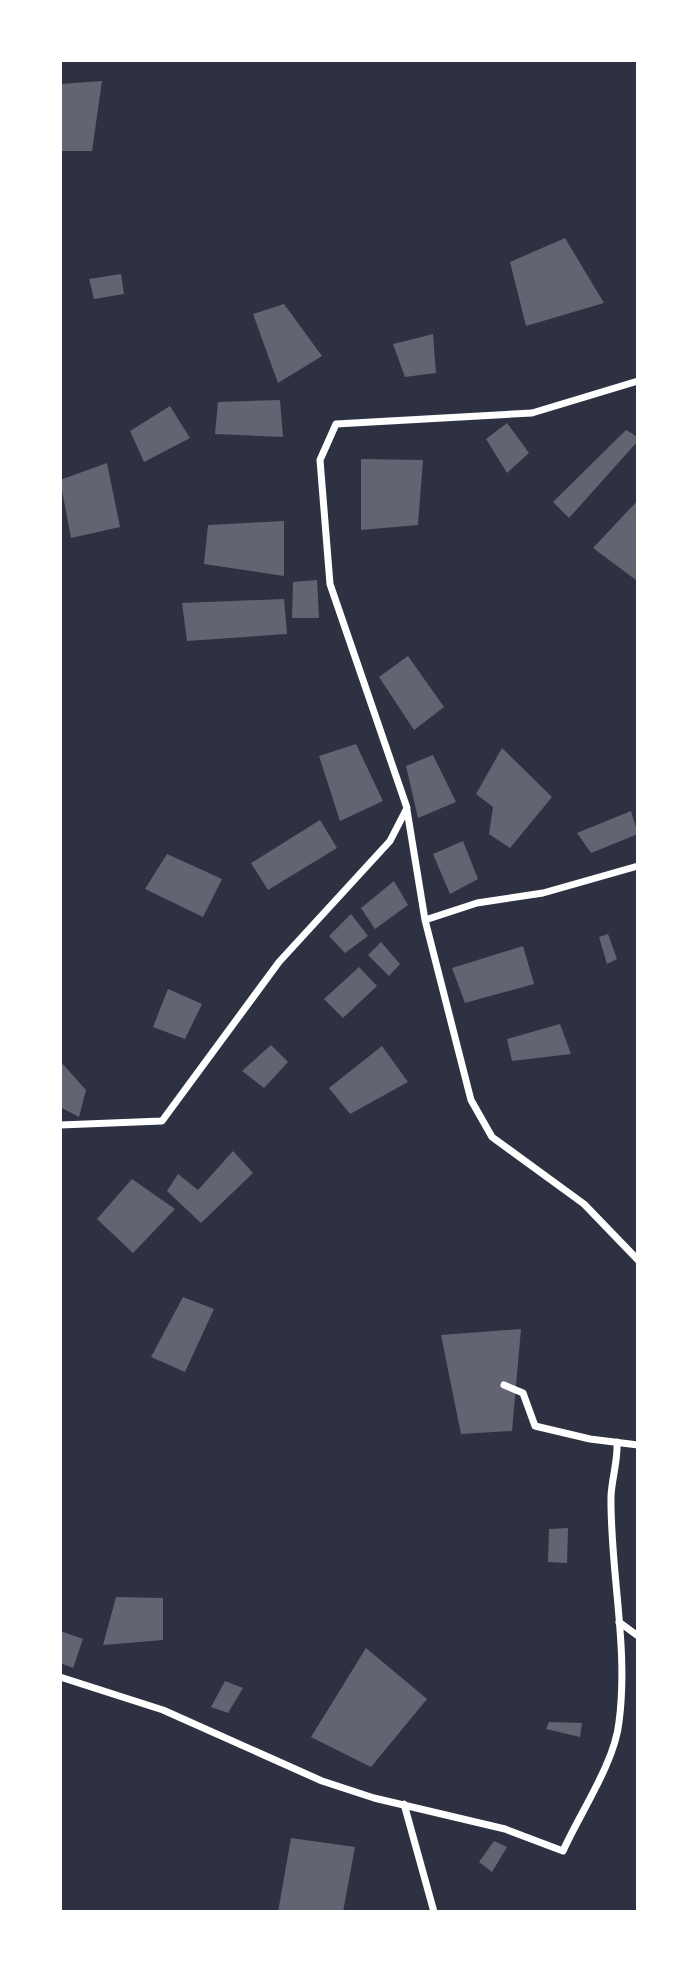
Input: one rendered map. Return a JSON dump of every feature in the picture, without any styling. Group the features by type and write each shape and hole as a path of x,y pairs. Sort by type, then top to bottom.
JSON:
{"street":[{"path":"638,381 532,413 336,424 320,460 330,584 407,808 425,920 471,1100 492,1137 584,1204 638,1260"},
{"path":"60,1125 162,1121 279,962 390,841 407,808"},
{"path":"425,920 477,903 543,893 638,866"},
{"path":"504,1385 523,1393 535,1426 590,1439 638,1445"},
{"path":"60,1677 163,1710 322,1781 505,1829 563,1851 602,1770 619,1724 623,1645 611,1493 618,1463 617,1442"},
{"path":"619,1622 638,1636"},
{"path":"404,1804 434,1912"}],"building":[{"path":"102,81 92,151 60,151 60,84"},
{"path":"565,238 604,303 526,326 510,262"},
{"path":"121,274 124,294 94,299 89,279"},
{"path":"284,304 322,356 278,383 253,314"},
{"path":"433,334 436,373 405,377 393,344"},
{"path":"280,400 283,437 215,434 218,402"},
{"path":"170,406 190,438 144,462 130,431"},
{"path":"507,423 529,453 507,473 486,439"},
{"path":"626,430 638,437 638,441 569,518 553,502"},
{"path":"361,459 423,460 418,525 361,530"},
{"path":"107,463 120,527 71,538 60,480"},
{"path":"638,500 638,578 636,580 593,548"},
{"path":"284,521 284,576 204,564 208,525"},
{"path":"317,580 319,618 292,618 293,582"},
{"path":"284,599 287,634 187,641 182,603"},
{"path":"408,656 444,707 414,730 379,677"},
{"path":"356,744 383,801 340,821 319,756"},
{"path":"502,748 552,797 510,848 489,834 493,807 476,794"},
{"path":"433,755 456,802 418,818 406,766"},
{"path":"631,811 638,834 591,853 577,833"},
{"path":"320,820 337,848 268,890 251,863"},
{"path":"463,841 478,879 450,894 433,854"},
{"path":"167,854 222,879 203,917 145,889"},
{"path":"394,881 408,905 375,929 361,908"},
{"path":"351,914 368,936 345,953 329,936"},
{"path":"608,934 617,959 607,964 599,937"},
{"path":"381,942 400,964 389,976 368,955"},
{"path":"523,946 534,984 465,1003 452,968"},
{"path":"359,967 377,986 343,1018 324,999"},
{"path":"168,989 202,1004 185,1039 153,1027"},
{"path":"560,1024 571,1054 512,1061 507,1039"},
{"path":"271,1045 288,1062 264,1088 242,1071"},
{"path":"382,1046 408,1082 350,1114 329,1088"},
{"path":"60,1061 86,1090 79,1117 60,1107"},
{"path":"233,1151 253,1173 201,1223 167,1191 178,1174 198,1190"},
{"path":"132,1179 175,1209 133,1253 97,1219"},
{"path":"183,1297 214,1309 185,1372 151,1357"},
{"path":"521,1329 512,1431 461,1434 441,1335"},
{"path":"568,1528 567,1563 548,1562 549,1529"},
{"path":"116,1597 163,1598 163,1640 103,1645"},
{"path":"60,1631 83,1639 73,1668 60,1663"},
{"path":"366,1648 427,1699 371,1767 311,1737"},
{"path":"225,1681 243,1688 228,1713 211,1707"},
{"path":"549,1722 582,1723 580,1737 546,1729"},
{"path":"291,1838 355,1847 343,1912 278,1912"},
{"path":"494,1841 507,1847 492,1872 479,1862"}]}
